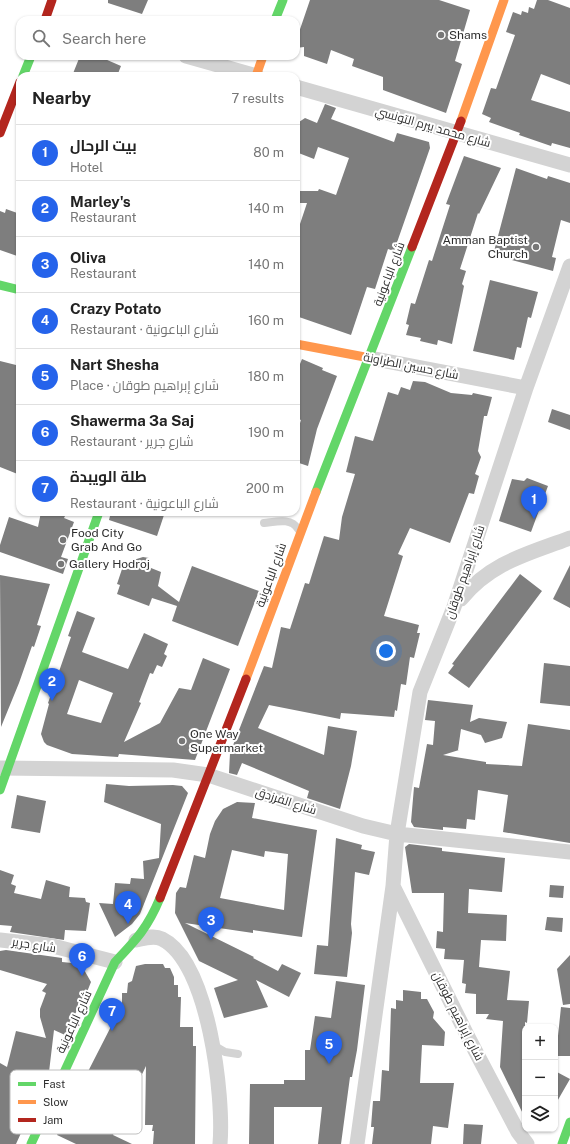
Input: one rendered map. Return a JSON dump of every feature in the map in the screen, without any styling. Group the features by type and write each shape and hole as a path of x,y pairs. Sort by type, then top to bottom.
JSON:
{"street":[{"path":"50,16 52,0"},
{"path":"277,16 283,0"},
{"name":"شارع الباعونية","path":"65,1070 115,962 136,940 151,920 208,775 299,533 370,358 456,134 504,0"},
{"path":"24,72 28,60"},
{"path":"200,60 243,72"},
{"path":"258,72 262,60"},
{"name":"شارع محمد بيرم التونسي","path":"300,88 456,134 570,165"},
{"path":"0,132 16,92"},
{"name":"شارع إبراهيم طوقان","path":"357,1144 393,886 397,834 420,692 454,607 526,388 570,266"},
{"path":"0,285 16,289"},
{"name":"شارع حسين الطراونة","path":"300,345 526,388"},
{"path":"0,790 4,768 98,516"},
{"path":"454,607 473,584 503,563 570,538"},
{"name":"شارع الفرزدق","path":"4,768 172,770 208,775 362,826 397,834 570,852"},
{"name":"شارع إبراهيم طوقان","path":"393,886 468,1037 518,1132 527,1144"},
{"path":"136,940 151,937 162,939 182,955 197,990 213,1045 220,1091 220,1144"},
{"name":"شارع جرير","path":"0,940 22,941 53,946 115,962"},
{"path":"562,1144 570,1122"},
{"name":"شارع الباعونية","path":"31,1144 36,1134"}],"lane":[{"path":"264,524 291,522 296,525 299,533"},
{"path":"213,1045 225,1052 238,1054"}],"building":[{"path":"108,0 148,0 142,14 108,3"},
{"path":"310,0 439,0 470,10 455,61 462,64 446,113 383,90 383,77 352,66 354,59 331,50 327,64 304,56 304,47 300,48 300,29"},
{"path":"537,0 548,0 570,8 570,85 541,74 531,100 570,112 570,148 552,143 551,146 519,135 520,133 489,122 491,118 482,114 491,88 496,89 515,35 506,32 513,12 521,15 522,11 528,13 529,7 534,9"},
{"path":"78,60 107,60 121,66 119,72 74,72"},
{"path":"325,104 336,108 331,119 394,142 397,133 429,142 430,148 394,251 388,249 375,289 367,287 351,335 300,317 300,224 307,203 300,203 300,191 318,191 319,189 336,195 349,158 318,147 314,159 300,154 300,121 305,118 317,123"},
{"path":"464,156 501,168 479,214 478,213 460,269 466,271 462,284 464,286 452,344 438,340 437,345 420,341 421,338 406,335 409,325 406,324 411,303 415,304 429,260 432,261 450,205 446,204"},
{"path":"516,168 547,179 548,176 570,183 570,223 561,220 552,257 556,258 553,271 493,255"},
{"path":"6,209 16,213 16,256 0,250 0,211 5,213"},
{"path":"490,280 538,292 531,318 528,317 521,348 517,347 514,360 473,351"},
{"path":"302,359 337,376 317,429 308,466 300,463 300,364"},
{"path":"0,361 16,365 16,473 0,467"},
{"path":"413,381 425,382 451,393 472,395 473,393 492,397 487,416 484,416 478,451 481,457 475,474 479,476 474,494 469,493 450,543 410,528 398,554 403,556 384,616 419,625 417,633 420,633 414,658 410,657 406,685 401,684 397,711 395,710 394,717 341,713 340,719 269,705 258,728 324,755 328,726 357,731 351,766 340,809 307,798 309,791 242,763 237,775 229,773 230,753 264,666 272,668 281,627 290,629 305,583 309,584 324,536 339,540 342,517 355,474 346,472 355,436 373,441 388,392 398,395 401,387 410,390"},
{"path":"552,409 570,415 570,430 548,422"},
{"path":"527,478 548,486 531,532 499,521 512,479 524,481"},
{"path":"40,516 65,516 64,518 74,522 61,557 68,559 63,574 0,552 0,545 9,517 38,527"},
{"path":"110,516 164,516 157,536 109,520"},
{"path":"143,557 149,558 151,568 161,572 158,586 179,602 192,566 259,591 238,646 172,621 177,606 152,598 149,606 117,594 120,585 117,584 124,563"},
{"path":"570,565 570,608 553,599"},
{"path":"520,574 542,591 469,688 448,673 454,665 452,664"},
{"path":"0,575 50,584 37,625 41,626 34,647 32,646 1,727"},
{"path":"77,611 95,618 82,652 128,669 144,633 168,644 164,654 167,656 162,667 157,665 153,674 150,673 139,702 141,703 124,742 160,723 179,688 191,690 203,658 230,669 195,760 119,754 118,757 72,754 47,745 41,734 48,703 71,637 68,636","holes":["79,680 113,693 101,723 67,714"]},
{"path":"544,663 570,666 570,706 540,703"},
{"path":"428,700 473,705 470,722 479,718 507,722 502,738 485,743 481,735 461,729 459,750 443,755 486,762 486,764 522,766 528,724 570,730 570,843 503,832 508,795 478,790 475,820 467,819 466,829 443,827 443,830 414,827 411,822 414,787 419,788 427,744 433,745 435,721 425,720"},
{"path":"106,784 129,786 173,785 182,786 188,793 140,914 132,924 115,937 99,903 113,904 115,883 130,884 131,878 144,879 143,861 159,858 161,824 104,802"},
{"path":"17,795 46,801 40,833 11,828"},
{"path":"237,802 255,803 252,818 317,830 302,937 253,930 253,933 185,923 254,957 253,958 278,971 282,964 301,973 289,997 256,980 268,1007 224,1018 214,988 238,980 199,961 175,913 176,893 180,887 186,888 194,855 205,858 210,834 215,821 223,809","holes":["232,850 264,857 265,851 288,854 284,910 220,898"]},
{"path":"336,838 362,845 361,849 375,852 369,875 355,872 351,924 352,933 347,977 314,974 317,945 328,946"},
{"path":"409,844 442,848 442,851 505,858 502,892 469,889 468,913 507,915 506,941 481,940 479,967 510,971 507,1000 529,1001 527,1023 525,1022 525,1024 522,1024 522,1112 500,1067 503,1021 486,1019 489,1014 476,1014 476,994 465,993 466,984 462,983 464,960 444,959 445,949 436,948 437,931 443,932 444,893 412,893 405,847"},
{"path":"0,870 14,875 11,884 16,886 14,893 41,899 46,880 70,887 69,897 85,898 86,902 90,903 86,931 65,930 64,940 10,932 12,926 0,925"},
{"path":"550,885 564,886 563,898 549,897"},
{"path":"547,917 563,918 562,932 545,930"},
{"path":"6,950 62,958 62,962 72,963 83,968 91,982 81,1007 79,1006 65,1035 54,1030 49,1070 10,1070 10,1134 21,1134 16,1144 0,1144 0,1063 7,1067 16,1031 46,1038 40,1017 40,1009 46,993 42,991 47,984 0,970 0,951"},
{"path":"570,955 570,1004 563,1005 557,969"},
{"path":"145,964 163,964 165,968 170,968 174,977 174,985 178,985 178,997 181,997 180,1027 193,1027 193,1046 196,1046 195,1144 153,1144 153,1125 145,1125 146,1066 142,1074 142,1070 89,1070 122,1005 122,993 127,993 128,983 132,981 136,966"},
{"path":"336,981 365,985 357,1050 352,1077 350,1077 341,1144 318,1144 322,1107 274,1107 274,1144 249,1144 250,1084 284,1084 284,1080 305,1080 305,1050 310,1050 315,1016 331,1018"},
{"path":"403,990 421,992 421,999 427,999 434,1012 433,1018 445,1032 444,1046 422,1045 420,1083 454,1083 448,1128 433,1126 431,1144 372,1144 374,1127 371,1127 373,1101 380,1101 382,1070 389,1071 391,1008 396,1009 396,1000 403,1001"},
{"path":"561,1007 570,1008 570,1056 558,1056 558,1036"},
{"path":"558,1073 570,1079 558,1100"},
{"path":"464,1124 483,1125 481,1144 463,1144"},
{"path":"113,1134 132,1144 76,1144 57,1135"}],"traffic: fast":[{"path":"277,16 283,0"},
{"path":"25,72 29,60"},
{"path":"316,492 412,247"},
{"path":"0,285 16,289"},
{"path":"0,790 98,516"},
{"path":"65,1070 115,962 130,946 146,925 160,898"},
{"path":"562,1144 570,1122"},
{"path":"31,1144 36,1134"}],"traffic: slow":[{"path":"461,121 504,0"},
{"path":"257,72 262,60"},
{"path":"300,345 370,358"},
{"path":"246,679 316,492"}],"traffic: jam":[{"path":"46,16 52,0"},
{"path":"0,133 16,92"},
{"path":"412,247 461,121"},
{"path":"160,898 246,679"}],"place":[{"name":"Shams","path":"441,35"},
{"name":"Amman Baptist Church","path":"536,247"},
{"name":"بيت الرحال","path":"534,519"},
{"name":"Food City Grab And Go","path":"63,540"},
{"name":"Gallery Hodroj","path":"61,564"},
{"name":"Marley's","path":"52,701"},
{"name":"One Way Supermarket","path":"182,741"},
{"name":"Crazy Potato","path":"128,924"},
{"name":"Oliva","path":"211,940"},
{"name":"Shawerma 3a Saj","path":"82,976"},
{"name":"طلة الويبدة","path":"112,1031"},
{"name":"Nart Shesha","path":"329,1064"}]}
